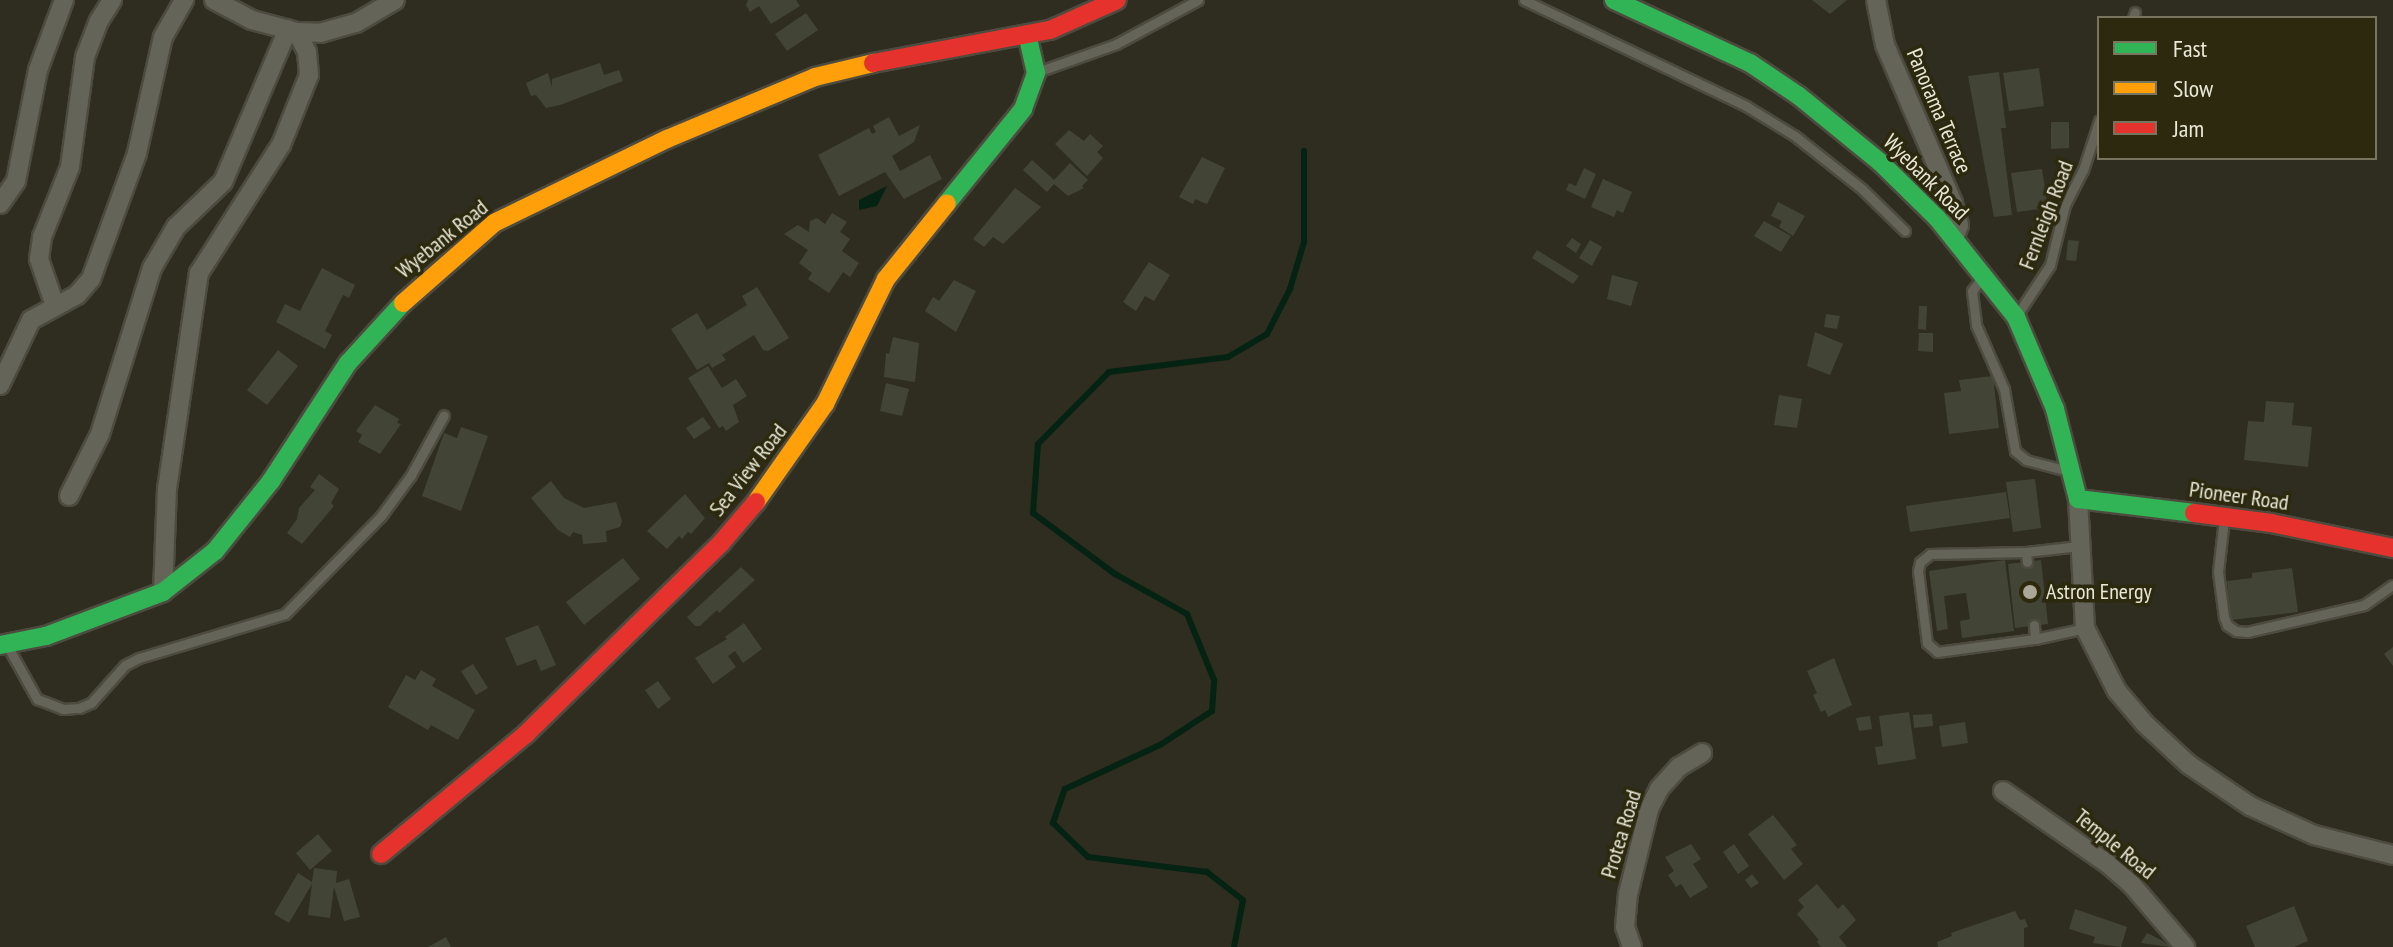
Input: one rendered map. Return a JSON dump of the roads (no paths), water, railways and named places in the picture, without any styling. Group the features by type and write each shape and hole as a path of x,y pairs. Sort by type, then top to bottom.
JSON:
{"main road":[{"name":"Wyebank Road","path":"3,644 46,636 163,592 215,551 235,530 348,363 414,291 494,223 667,139 815,77 895,58 1027,35 1086,17 1117,0"},
{"name":"Wyebank Road","path":"1614,0 1750,63 1799,96 1880,162 1954,239 2016,317 2055,409 2078,499"},
{"path":"1027,35 1036,73"},
{"name":"Sea View Road","path":"381,854 526,734 721,543 767,489 825,404 886,279 1023,109 1036,73"},
{"name":"Pioneer Road","path":"2078,499 2224,517 2393,548"}],"street":[{"path":"55,306 39,259 42,237 70,167 85,57 99,21 112,0"},
{"path":"0,385 31,320 77,295 91,279 137,153 163,37 184,0"},
{"path":"214,0 252,20 292,31 320,33 356,23 395,0"},
{"name":"Panorama Terrace","path":"1876,0 1885,45 1953,203 1959,225 1954,239"},
{"path":"0,204 16,181 38,70 58,2"},
{"path":"69,496 100,434 152,268 176,227 223,182 292,31"},
{"path":"163,592 167,489 199,273 281,145 309,75 307,52 292,31"},
{"path":"2078,499 2085,628 2126,702 2166,745 2208,779 2281,822 2393,855"},
{"name":"Protea Road","path":"1632,947 1625,927 1628,894 1649,809 1659,789 1679,767 1702,753"},
{"name":"Temple Road","path":"2003,791 2120,874 2185,947"}],"lane":[{"path":"1036,73 1095,53 1198,0"},
{"path":"1524,0 1746,106 1795,136 1862,189 1905,231"},
{"name":"Fernleigh Road","path":"2016,317 2050,265 2065,205 2083,170 2097,127"},
{"path":"1985,275 1972,291 1976,325 2004,389 2015,451 2026,460 2072,472"},
{"path":"3,644 37,699 48,706 79,708 91,703 125,665 139,658 285,614 381,516 411,475 444,415"},
{"path":"2224,517 2218,572 2224,617 2227,625 2236,631 2247,632 2364,605 2393,585"},
{"path":"2079,546 2026,557 1930,554 1920,562 1918,571 1927,643 1937,652 2035,639 2085,628"},
{"path":"2034,625 2035,639"}],"waterway":[{"path":"1234,947 1243,900 1207,872 1088,857 1053,823 1065,789 1160,745 1212,711 1214,680 1187,614 1115,574 1033,513 1038,444 1109,372 1228,357 1267,334 1290,289 1304,242 1304,151"}],"place":[{"name":"Astron Energy","path":"2030,592"}]}
